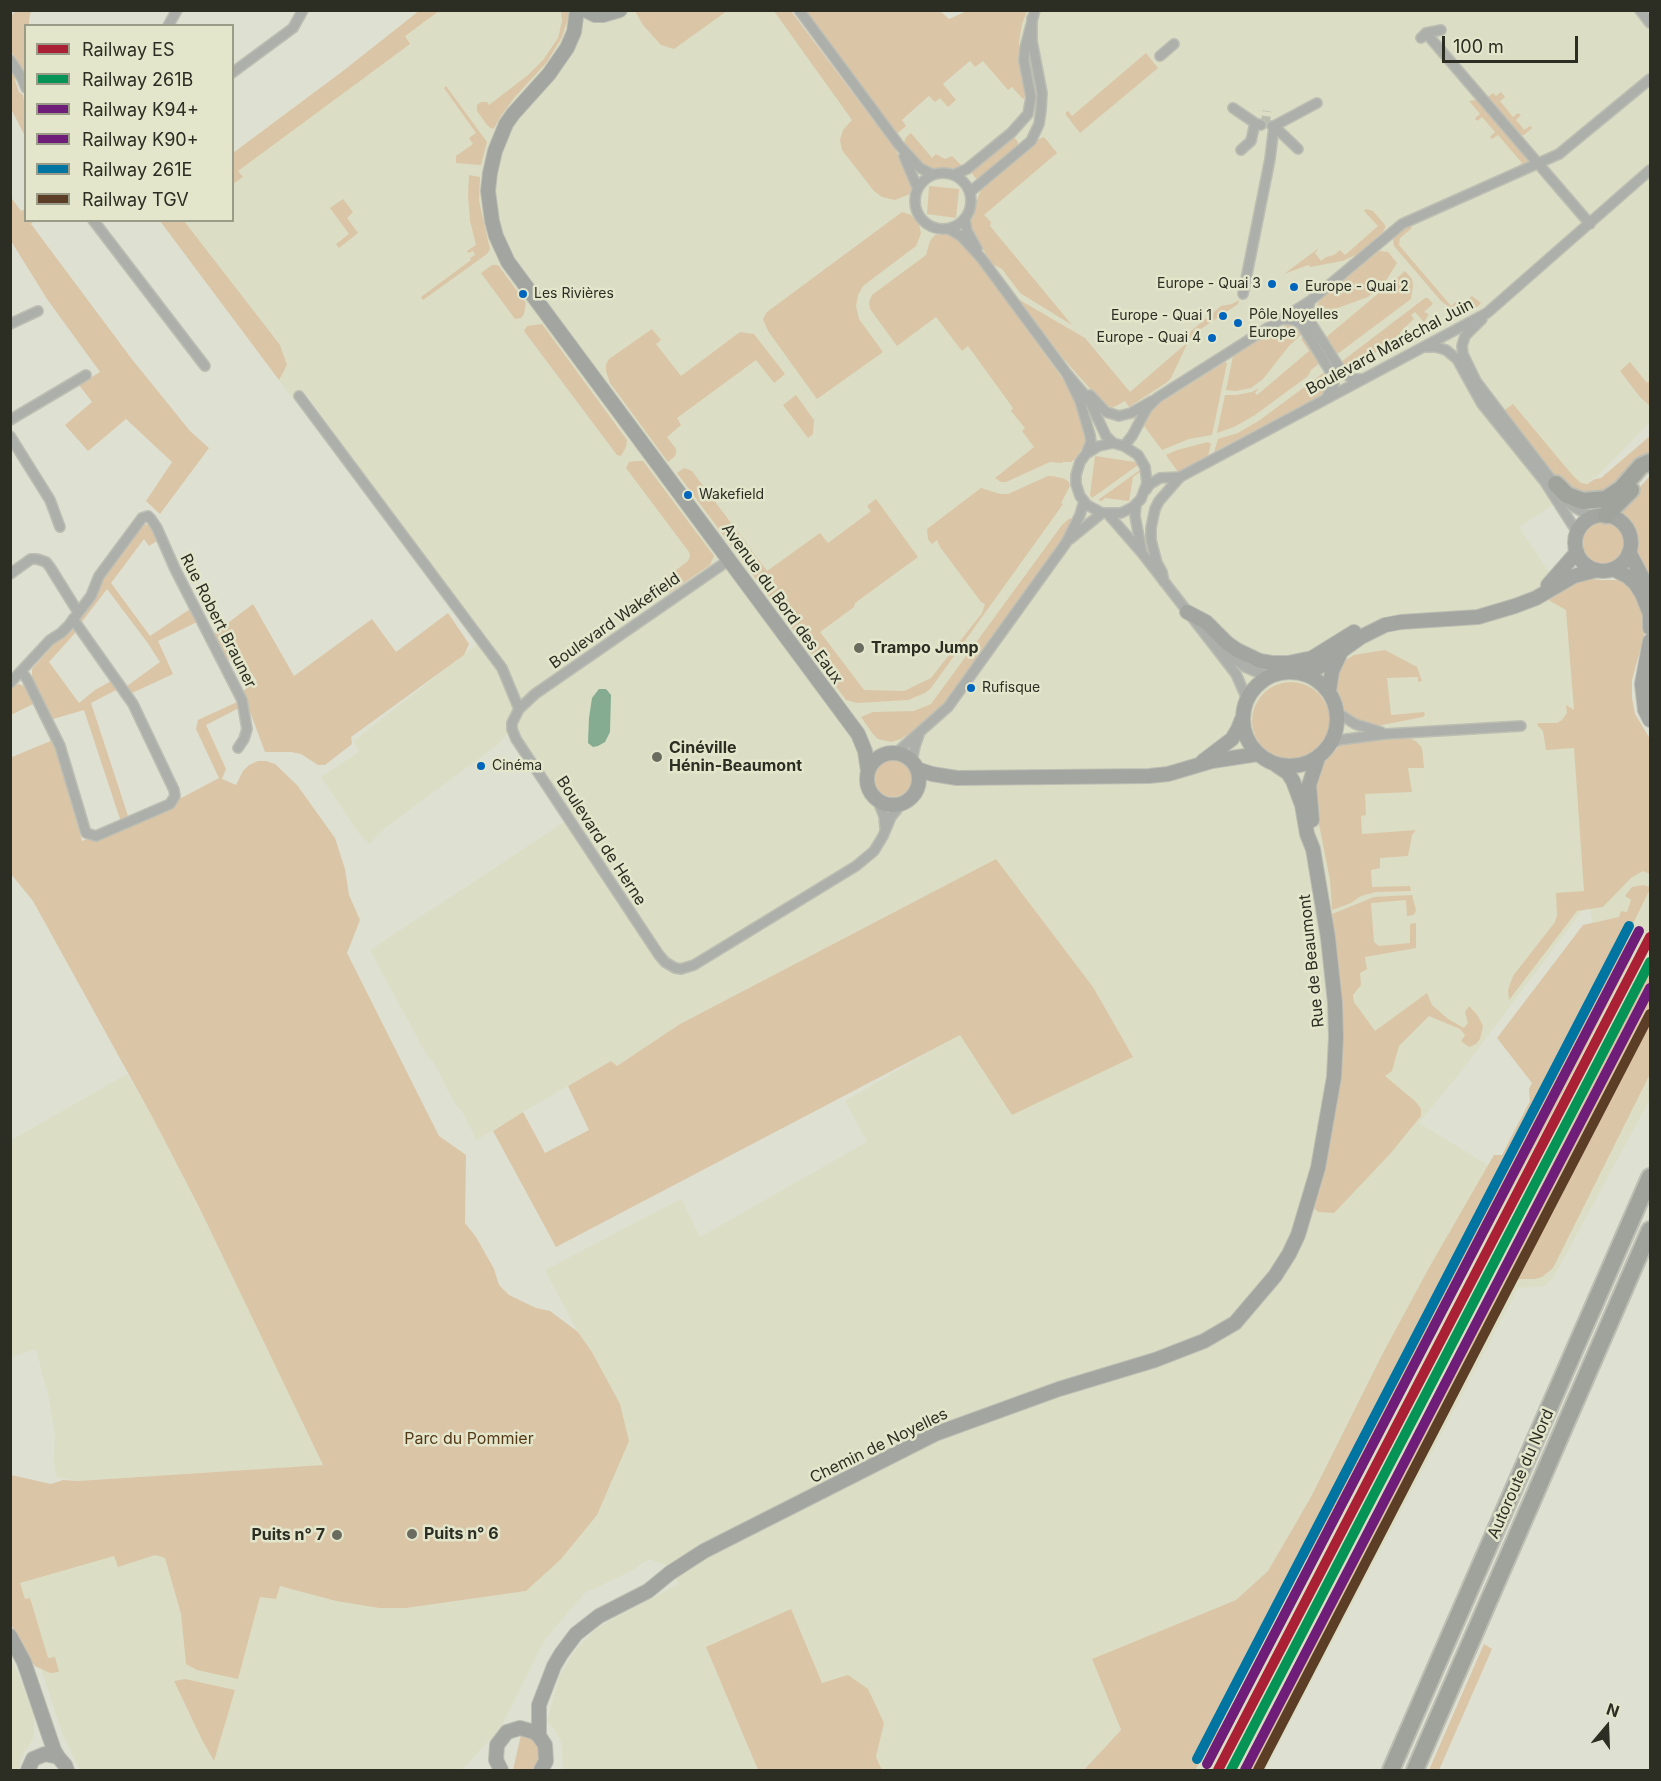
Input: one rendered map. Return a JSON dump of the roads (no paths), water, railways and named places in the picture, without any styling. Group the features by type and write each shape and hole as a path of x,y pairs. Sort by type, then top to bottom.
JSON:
{"highway":[{"path":"1556,484 1567,495 1583,501 1606,499 1621,489 1641,466 1650,464"},
{"path":"1599,516 1639,482 1650,464"},
{"name":"Autoroute du Nord","path":"1391,1770 1650,1177"},
{"name":"Autoroute du Nord","path":"1415,1770 1650,1230"}],"street":[{"path":"169,24 177,10"},
{"path":"234,72 293,28 303,10"},
{"name":"Avenue du Bord des Eaux","path":"571,40 577,21 577,10"},
{"path":"590,13 612,14 620,10"},
{"path":"799,10 899,146 920,168 932,174"},
{"path":"1640,10 1650,23"},
{"name":"Avenue du Bord des Eaux","path":"590,13 549,75 506,124 489,173 488,191 496,236 508,262 858,734 865,750 868,771"},
{"path":"953,174 967,169 1011,133 1028,114 1031,97 1024,61 1034,14"},
{"path":"970,192 1031,141 1039,124 1042,93 1032,41 1034,14"},
{"path":"1441,30 1424,36 1590,224"},
{"path":"1160,56 1174,44"},
{"path":"10,60 24,83"},
{"path":"1068,374 1106,412 1119,416 1131,413 1310,301 1402,224 1566,150 1650,80"},
{"path":"1273,126 1317,103"},
{"path":"1233,108 1258,124 1251,141 1241,150"},
{"path":"1273,126 1298,149"},
{"path":"1243,294 1270,159 1273,126"},
{"path":"899,146 917,187"},
{"name":"Boulevard Maréchal Juin","path":"1164,582 1151,540 1150,528 1159,501 1180,477 1487,313 1650,170"},
{"path":"942,172 953,174 960,178 970,192 970,211 958,225 949,229 930,227 916,212 914,203 917,187 932,174 942,172"},
{"path":"965,219 967,231 982,259"},
{"path":"95,222 205,366"},
{"path":"949,229 961,236 982,259 1089,400 1106,436 1113,444"},
{"path":"1310,301 1307,313 1309,320 1342,372 1353,379 1363,379"},
{"path":"10,324 38,311"},
{"path":"1187,612 1206,622 1227,643 1248,656 1260,661 1295,662 1312,658 1349,634 1366,627 1401,622 1478,617 1536,598 1574,576 1612,569 1623,562 1629,552 1630,538 1625,525 1613,517 1599,516 1572,506 1562,496 1556,484 1476,381 1463,354 1462,346 1465,336 1487,313"},
{"path":"1282,320 1294,320 1301,324 1330,371 1334,385 1325,399"},
{"path":"1422,347 1446,350 1457,359 1491,416 1545,482 1577,532"},
{"path":"1068,374 1080,400 1091,442 1076,475 1078,490 1083,501 1092,509 1105,514 1121,513 1136,505"},
{"path":"10,420 86,375"},
{"path":"299,396 502,668 519,709"},
{"path":"1124,446 1147,408 1157,398"},
{"path":"10,436 50,500 60,527"},
{"path":"1086,454 1099,446 1113,444 1124,446 1138,455 1144,465 1147,476 1144,492 1136,505 1135,516 1142,553"},
{"name":"Boulevard Maréchal Juin","path":"1144,492 1150,484 1160,478 1180,477"},
{"path":"885,830 884,816 877,799 868,786 868,771 875,759 892,753 948,707 1066,543 1080,515 1083,501"},
{"path":"1066,543 1105,514"},
{"path":"1105,514 1142,553 1236,674 1247,699"},
{"name":"Rue Robert Brauner","path":"76,616 92,594 99,576 142,518 148,516 153,521 242,700 247,729 238,748"},
{"path":"1597,570 1585,564 1577,552 1575,542 1577,532 1586,521 1599,516"},
{"path":"1536,598 1577,552"},
{"path":"1629,552 1650,592"},
{"path":"10,574 30,559 46,562 76,616 133,704 174,790 175,796 170,804 96,836 86,833 60,746 21,671"},
{"name":"Boulevard Wakefield","path":"519,709 544,687 729,560"},
{"path":"1612,569 1635,583 1650,614 1650,628"},
{"path":"10,682 50,640 62,633 76,616"},
{"path":"1303,673 1319,667 1361,637 1385,625"},
{"path":"1206,637 1245,667 1259,673 1272,675 1288,672 1303,673 1318,680 1329,691 1338,713 1337,730 1330,746"},
{"path":"1650,641 1643,676 1642,696 1650,720"},
{"path":"1329,691 1332,671 1341,652"},
{"path":"1194,766 1232,739 1243,717 1247,699 1257,685 1272,675"},
{"name":"Boulevard de Herne","path":"519,709 512,723 516,739 659,955 669,966 675,968 687,968 702,961 856,866 874,850 896,809 903,802"},
{"path":"1338,713 1355,724 1386,734"},
{"path":"1243,717 1244,731 1258,754 1276,765 1298,766 1318,758 1339,740 1386,734 1521,726"},
{"path":"914,792 918,778 914,765 915,746 921,731"},
{"name":"Avenue du Bord des Eaux","path":"858,734 871,745 892,753"},
{"path":"892,753 906,757 914,765 932,774 957,778 1149,776 1168,774 1212,761 1258,754"},
{"name":"Rue de Beaumont","path":"1313,849 1315,834 1309,785 1318,758"},
{"name":"Rue de Beaumont","path":"1275,1276 1298,1235 1318,1168 1334,1077 1336,1037 1328,938 1313,849 1307,834 1302,805 1293,781 1288,773 1276,765"},
{"path":"877,799 890,804 903,802 914,792 957,778"},
{"name":"Chemin de Noyelles","path":"522,1728 539,1705 557,1660 581,1629 614,1606 648,1591 670,1573 704,1551 935,1434 1059,1389 1155,1360 1204,1341 1235,1323 1275,1276"},
{"path":"10,1636 24,1662 54,1750 67,1770"},
{"name":"Chemin de Noyelles","path":"539,1705 539,1736 545,1745 546,1767"},
{"path":"28,1770 30,1764 38,1756 45,1726"},
{"path":"498,1769 495,1750 499,1740 512,1730 522,1728 539,1736"},
{"path":"38,1756 52,1754 58,1757"}],"tunnel":[{"path":"1265,125 1267,111"}],"rail line":[{"name":"261E","path":"1197,1759 1629,926"},
{"name":"K94+","path":"1207,1764 1639,931"},
{"name":"ES","path":"1218,1770 1650,937"},
{"name":"261B","path":"1231,1770 1650,962"},
{"name":"K90+","path":"1245,1770 1650,988"},
{"name":"TGV","path":"1258,1770 1650,1014"}],"place":[{"name":"Europe - Quai 3","path":"1272,284"},
{"name":"Europe - Quai 2","path":"1294,287"},
{"name":"Les Rivières","path":"523,294"},
{"name":"Europe - Quai 1","path":"1223,316"},
{"name":"Pôle Noyelles Europe","path":"1238,323"},
{"name":"Europe - Quai 4","path":"1212,338"},
{"name":"Wakefield","path":"688,495"},
{"name":"Trampo Jump","path":"859,648"},
{"name":"Rufisque","path":"971,688"},
{"name":"Cinéville Hénin-Beaumont","path":"657,757"},
{"name":"Cinéma","path":"481,766"},
{"name":"Puits n° 6","path":"412,1534"},
{"name":"Puits n° 7","path":"337,1535"}],"park label":[{"name":"Parc du Pommier","path":"469,1439"}]}
